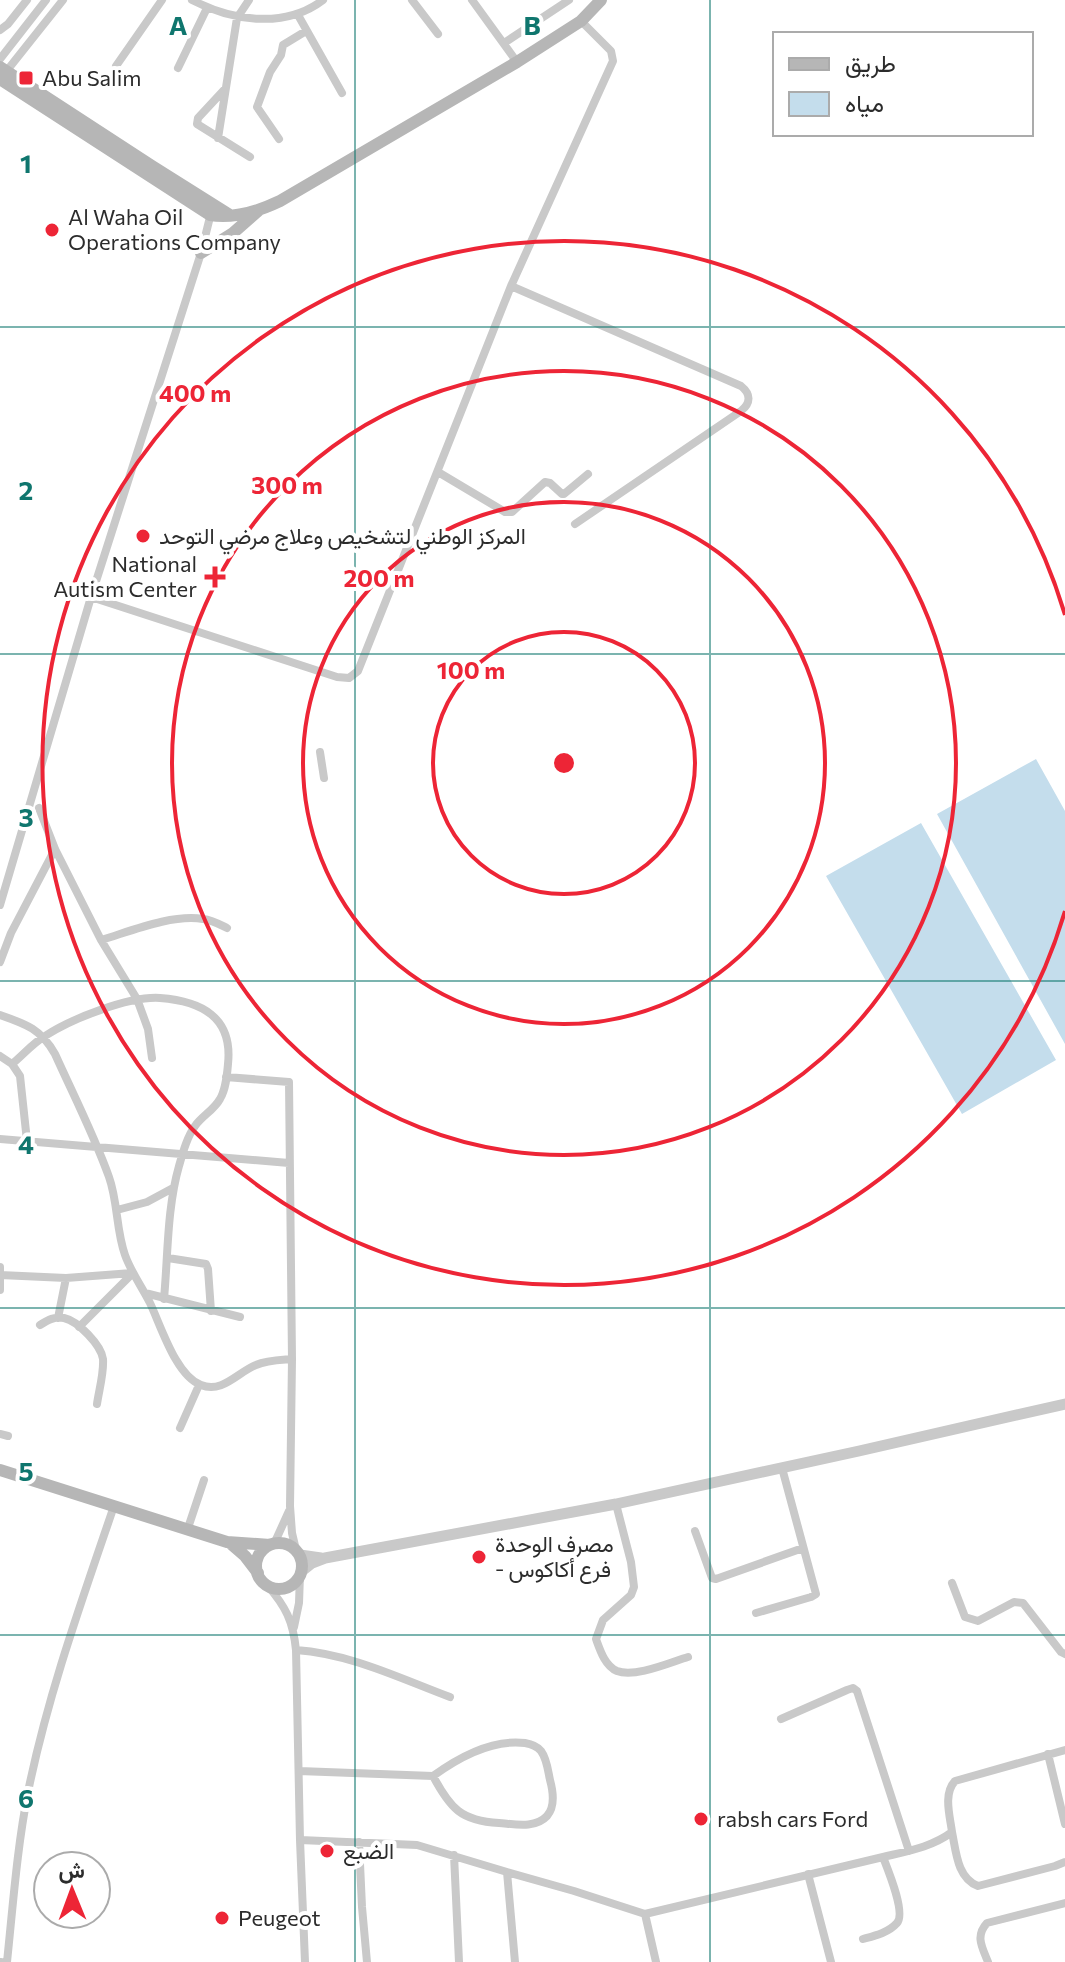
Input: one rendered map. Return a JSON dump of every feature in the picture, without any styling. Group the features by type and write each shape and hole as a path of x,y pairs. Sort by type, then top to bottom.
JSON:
{"main road":[{"path":"201,253 233,233 258,211 289,196 517,62 581,21 601,0"},
{"path":"1,73 212,210 230,215 258,211"},
{"path":"0,1470 227,1542 286,1544 298,1552 301,1573 286,1587 273,1587 263,1580 245,1556 227,1542"},
{"path":"263,1580 257,1569 258,1557 272,1544"}],"street":[{"path":"0,30 27,0"},
{"path":"1,73 46,0"},
{"path":"1,73 63,0"},
{"path":"116,66 162,0"},
{"path":"192,0 237,18 263,19 298,15 323,0"},
{"path":"218,138 237,18 249,0"},
{"path":"412,0 438,34"},
{"path":"472,0 517,62"},
{"path":"504,43 569,0"},
{"path":"178,68 207,8"},
{"path":"298,15 342,93"},
{"path":"91,597 337,677 349,678 358,671 511,286 613,61 611,51 581,21"},
{"path":"279,139 257,107 283,45 306,31"},
{"path":"225,89 196,120 199,127 250,157"},
{"path":"0,905 91,597 212,210"},
{"path":"511,286 741,386 750,399 741,411 575,524"},
{"path":"438,472 509,512 545,482 562,494 588,474"},
{"path":"320,752 324,778"},
{"path":"39,808 55,849 101,940 137,999 148,1029 152,1058"},
{"path":"0,962 11,933 55,849"},
{"path":"0,863 10,866"},
{"path":"101,940 169,920 189,918 211,920 227,928"},
{"path":"12,1064 43,1036 89,1015 137,999 194,1003 223,1025 229,1053 221,1098 195,1125 173,1188 164,1299"},
{"path":"0,1015 28,1025 43,1036 55,1054 113,1189 121,1240 132,1273 145,1293 173,1355 186,1373 199,1385 219,1386 258,1364 292,1359"},
{"path":"0,1056 12,1064 20,1076 27,1141"},
{"path":"226,1077 289,1082 292,1533 298,1552 325,1558"},
{"path":"0,1139 289,1163"},
{"path":"117,1210 147,1202 173,1188"},
{"path":"168,1258 206,1264 211,1311"},
{"path":"0,1290 0,1273 66,1278 132,1273"},
{"path":"79,1327 132,1273"},
{"path":"58,1318 66,1278"},
{"path":"145,1293 240,1317"},
{"path":"40,1325 58,1318 69,1320 97,1345 103,1365 97,1404"},
{"path":"180,1428 199,1385"},
{"path":"305,1962 294,1628 301,1573 312,1563 325,1558 616,1504 1065,1404"},
{"path":"756,1613 816,1594 782,1468"},
{"path":"188,1528 204,1480"},
{"path":"616,1504 634,1587 631,1595 603,1620 596,1639 602,1655 609,1665 624,1672 648,1670 688,1657"},
{"path":"3,1962 28,1793 43,1729 67,1643 114,1506"},
{"path":"272,1544 290,1506"},
{"path":"695,1531 712,1578 716,1579 803,1548"},
{"path":"263,1580 286,1610 294,1628"},
{"path":"952,1583 965,1617 978,1621 1014,1602 1023,1603 1065,1654"},
{"path":"296,1650 323,1652 364,1663 450,1697"},
{"path":"781,1719 847,1690 853,1688 857,1691 909,1851"},
{"path":"299,1771 433,1776 489,1745 527,1744 541,1750 545,1759 552,1786 550,1812 536,1823 524,1825 481,1822 457,1811 433,1776"},
{"path":"1065,1750 955,1781 948,1793 960,1867 967,1879 978,1886 1065,1862"},
{"path":"1048,1754 1065,1824"},
{"path":"300,1840 417,1845 645,1914 909,1851 939,1841 952,1832"},
{"path":"359,1842 367,1962"},
{"path":"454,1855 459,1962"},
{"path":"863,1939 881,1934 900,1919 900,1909 883,1857"},
{"path":"507,1872 515,1962"},
{"path":"808,1874 831,1962"},
{"path":"988,1962 979,1940 980,1930 987,1923 1065,1903"},
{"path":"645,1914 656,1962"}],"water":[{"path":"1036,759 1065,811 1065,1044 937,814"},
{"path":"921,823 1056,1060 962,1114 826,876"}],"place":[{"name":"Abu Salim","path":"26,78"},
{"name":"Al Waha Oil Operations Company","path":"52,230"},
{"name":"المركز الوطني لتشخيص وعلاج مرضي التوحد","path":"143,536"},
{"name":"National Autism Center","path":"215,577"},
{"name":"مصرف الوحدة - فرع أكاكوس","path":"479,1557"},
{"name":"rabsh cars Ford","path":"701,1819"},
{"name":"الضبع","path":"327,1851"},
{"name":"Peugeot","path":"222,1918"}]}
